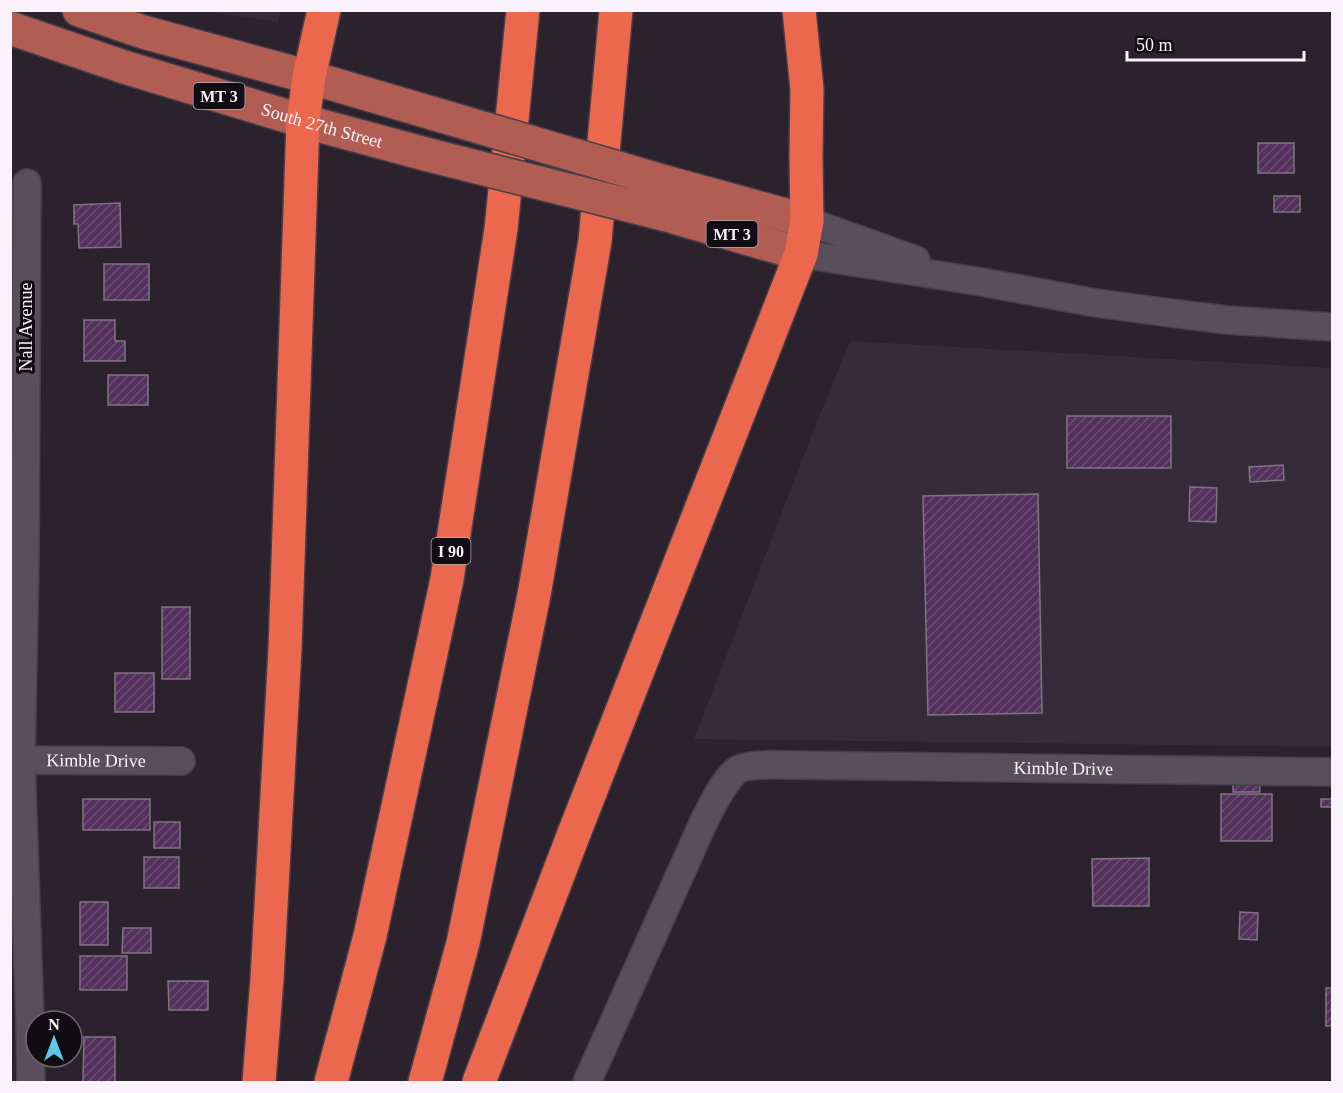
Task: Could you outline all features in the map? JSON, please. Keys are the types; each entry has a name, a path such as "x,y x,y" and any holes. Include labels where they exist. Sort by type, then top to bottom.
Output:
{"highway":[{"path":"259,1083 285,650 303,121 309,77 324,10"},
{"name":"I 90","path":"331,1083 370,936 447,579 501,229 523,10"},
{"path":"424,1083 463,944 534,595 595,241 616,10"},
{"path":"479,1083 573,836 801,254 807,221 807,89 799,10"}],"main road":[{"name":"MT 3","path":"79,10 143,32 435,114 666,198 801,254"},
{"name":"South 27th Street","path":"10,28 124,68 303,121 429,155 666,198"},
{"name":"MT 3","path":"666,198 807,221"}],"street":[{"name":"Nall Avenue","path":"16,179 18,369 16,760 20,1022 31,1083"},
{"path":"807,221 976,281"},
{"path":"801,254 976,281 1096,303 1238,321 1332,327"},
{"name":"Kimble Drive","path":"16,760 181,761"},
{"name":"Kimble Drive","path":"587,1083 700,830 720,791 737,770 756,765 792,765 1332,772"}],"shaded area":[{"path":"202,11 281,11 278,22"},
{"path":"850,341 1332,368 1332,747 694,739"}],"building":[{"path":"1258,143 1294,143 1294,173 1258,173"},
{"path":"1274,196 1300,196 1300,212 1274,212"},
{"path":"120,203 121,247 79,248 78,224 74,224 74,205"},
{"path":"104,264 149,264 149,300 104,300"},
{"path":"84,320 115,320 115,341 125,341 125,361 84,361"},
{"path":"108,375 148,375 148,405 108,405"},
{"path":"1067,416 1171,416 1171,468 1067,468"},
{"path":"1283,465 1284,480 1250,482 1249,467"},
{"path":"1190,487 1217,488 1216,522 1189,521"},
{"path":"1038,494 1042,713 928,715 923,496"},
{"path":"162,607 190,607 190,679 162,679"},
{"path":"115,673 154,673 154,712 115,712"},
{"path":"1233,778 1259,778 1260,792 1233,792"},
{"path":"1221,794 1272,794 1272,841 1221,841"},
{"path":"83,799 150,799 150,830 83,830"},
{"path":"1321,799 1332,799 1332,807 1321,807"},
{"path":"154,822 180,822 180,848 154,848"},
{"path":"144,857 179,857 179,888 144,888"},
{"path":"1149,858 1149,906 1093,906 1092,859"},
{"path":"80,902 108,902 108,945 80,945"},
{"path":"1240,912 1258,913 1257,940 1239,939"},
{"path":"123,928 151,928 151,953 122,953"},
{"path":"80,956 127,956 127,990 80,990"},
{"path":"168,981 208,981 208,1010 169,1010"},
{"path":"1326,988 1332,988 1332,1026 1326,1026"},
{"path":"84,1037 115,1037 115,1082 83,1082"}]}
